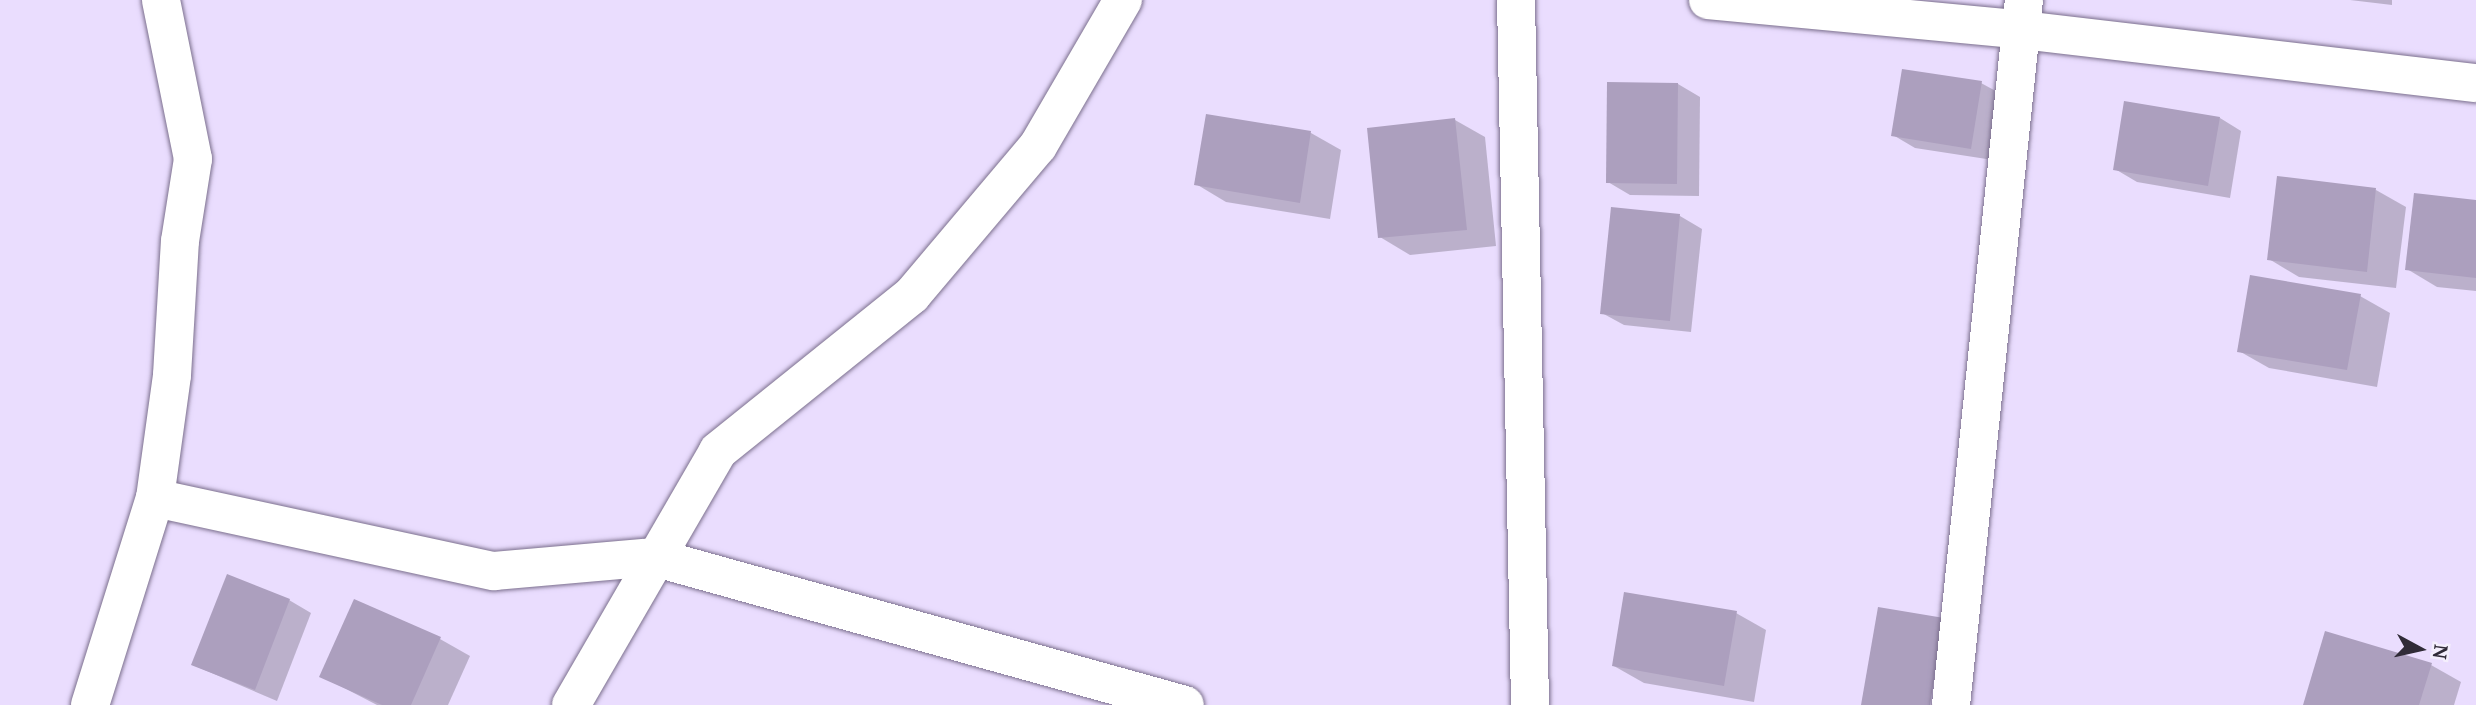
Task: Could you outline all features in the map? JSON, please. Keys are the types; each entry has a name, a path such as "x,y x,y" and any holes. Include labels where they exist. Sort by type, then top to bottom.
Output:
{"street":[{"path":"90,705 155,498 193,159 161,0"},
{"path":"571,705 653,557 718,451 921,284 1038,146 1124,0"},
{"path":"1516,0 1531,705"},
{"path":"1708,0 2023,15 2476,83"},
{"path":"1951,705 2023,15"},
{"path":"155,498 494,571 653,557 1185,705"}],"building":[{"path":"1902,69 1982,81 1971,149 1891,136"},
{"path":"1607,82 1678,83 1677,184 1606,183"},
{"path":"2124,101 2220,117 2208,186 2113,170"},
{"path":"1206,114 1311,131 1300,203 1194,185"},
{"path":"1455,118 1467,230 1378,238 1367,128"},
{"path":"2277,176 2376,188 2367,272 2267,260"},
{"path":"2414,193 2476,200 2476,278 2405,270"},
{"path":"1611,207 1680,214 1670,321 1600,314"},
{"path":"2250,275 2361,294 2347,370 2237,352"},
{"path":"227,574 290,599 255,690 191,665"},
{"path":"1624,592 1737,611 1724,686 1612,666"},
{"path":"354,599 441,637 411,705 382,705 319,677"},
{"path":"1878,607 1944,618 1930,705 1861,705"},
{"path":"2325,631 2432,663 2419,705 2303,705"}]}
